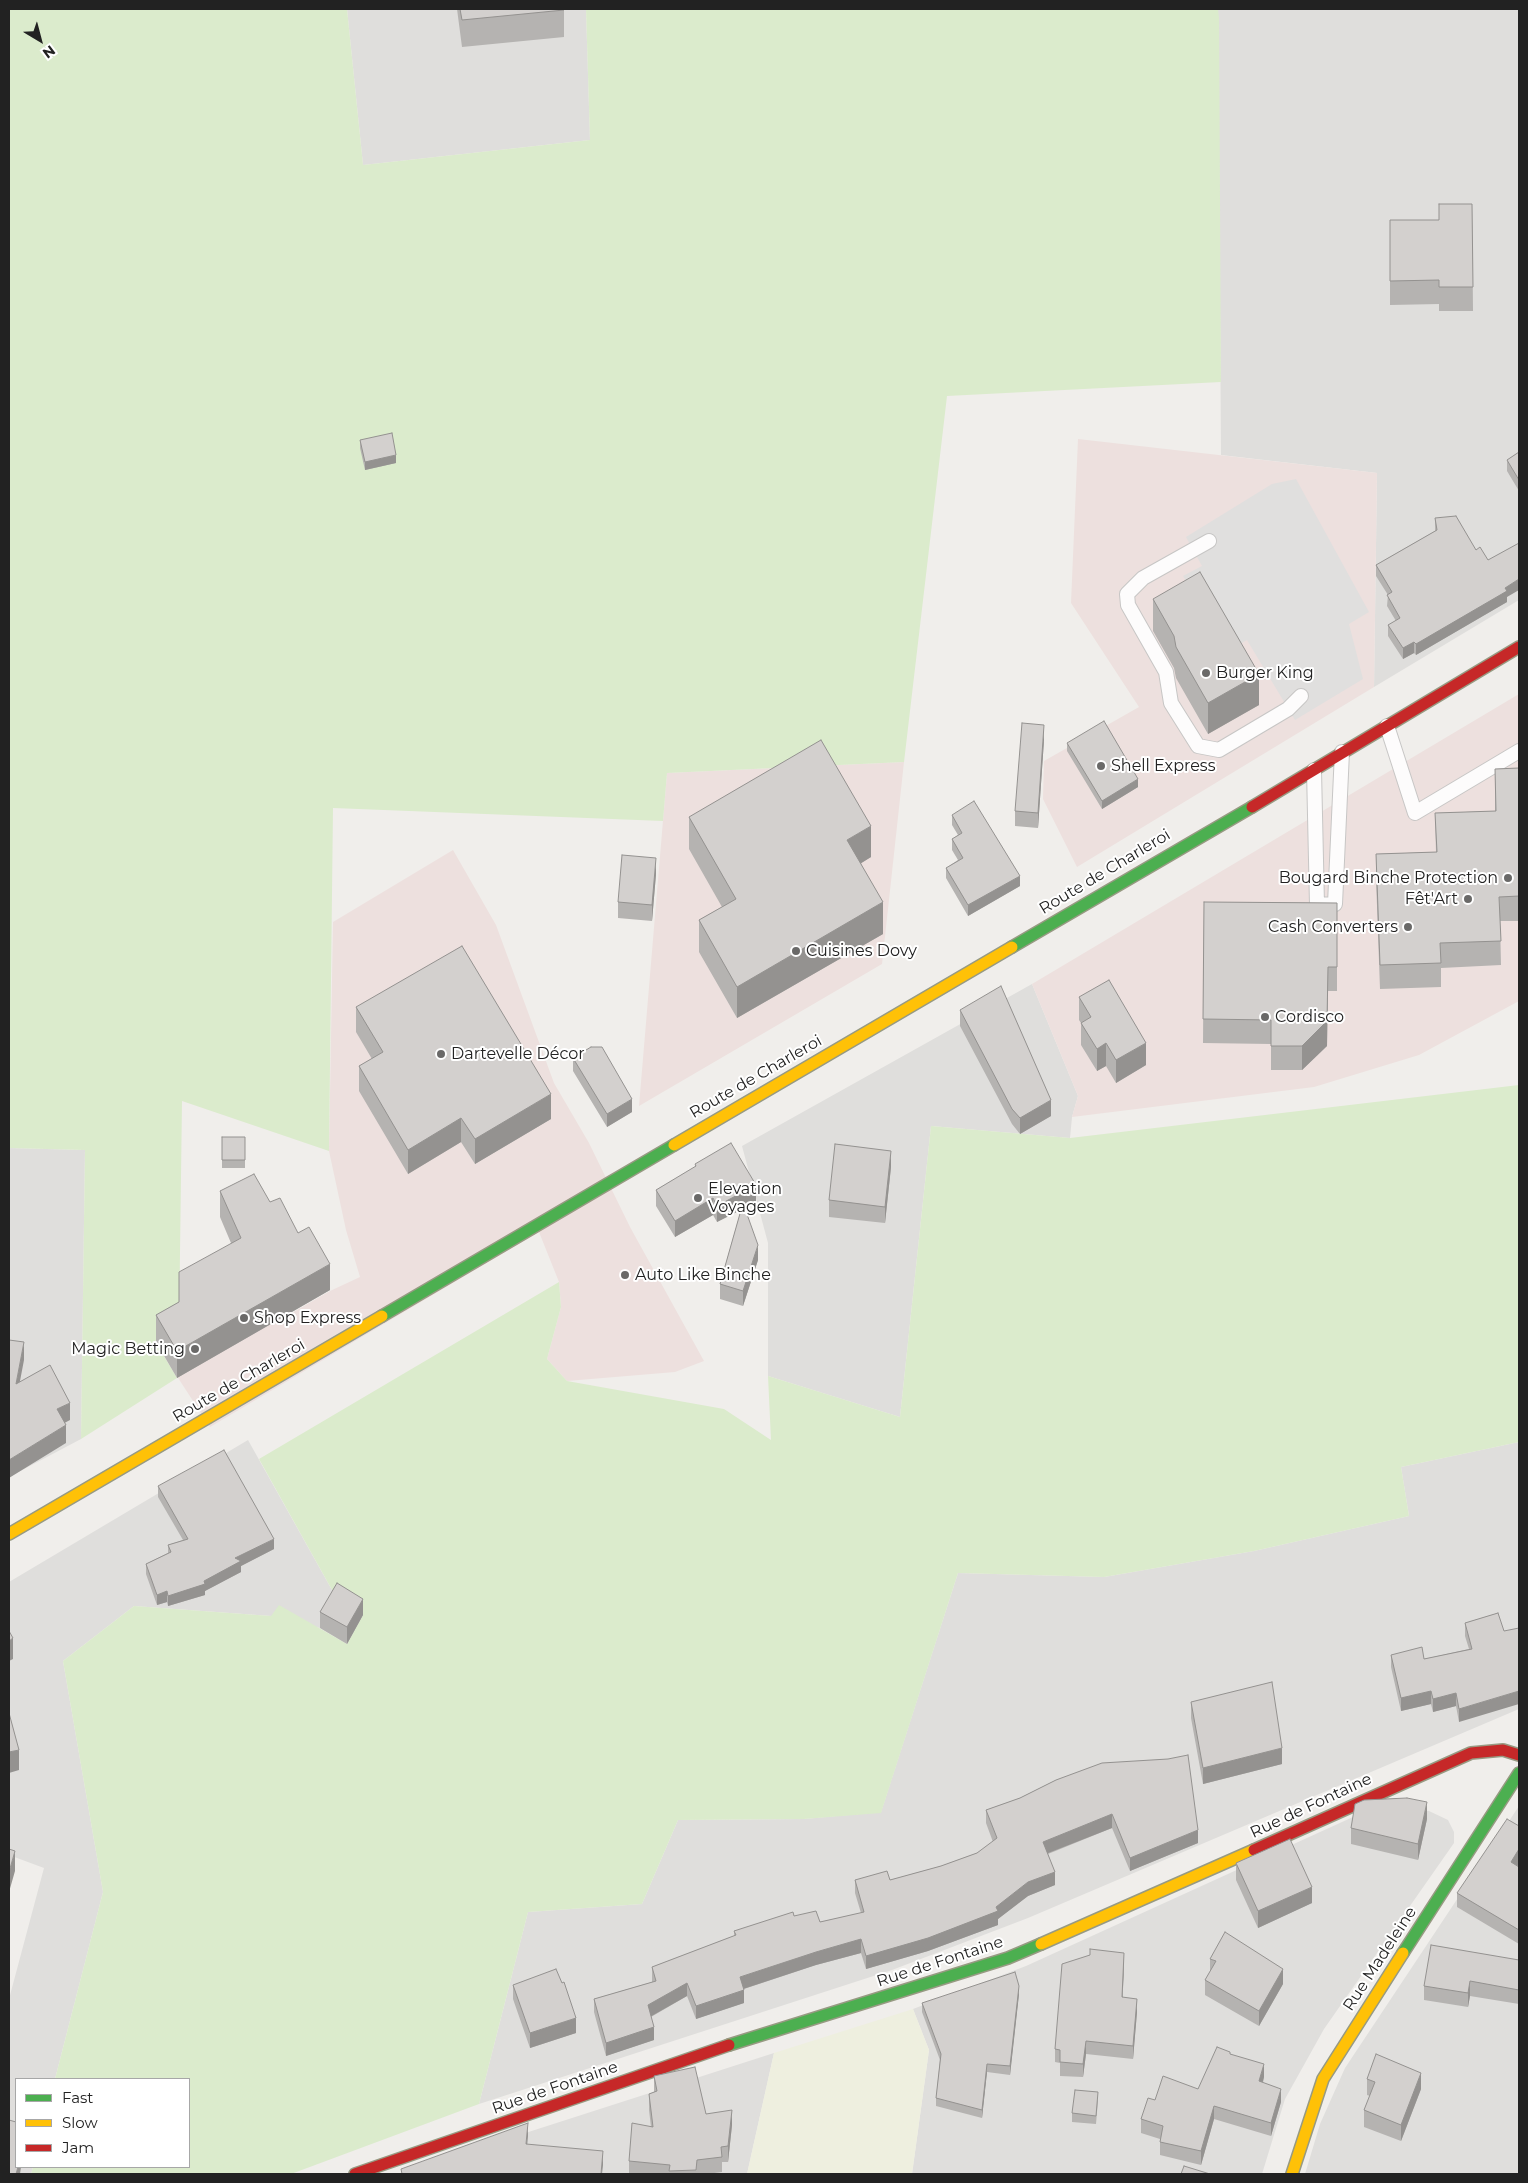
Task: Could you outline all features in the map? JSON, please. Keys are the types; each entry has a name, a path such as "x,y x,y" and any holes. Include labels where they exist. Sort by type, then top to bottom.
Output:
{"main road":[{"name":"Route de Charleroi","path":"9,1534 1314,770 1519,647"},
{"name":"Rue de Fontaine","path":"355,2174 770,2032 1008,1958 1101,1919 1400,1783 1471,1753 1503,1750 1519,1755"},
{"name":"Rue Madeleine","path":"1292,2174 1323,2079 1519,1773"}],"lane":[{"path":"1208,541 1143,578 1127,594 1128,605 1166,672 1171,703 1198,746 1219,750 1288,709 1301,696"},
{"path":"1387,726 1415,813 1519,751"},
{"path":"1314,770 1316,905 1335,904 1342,752"}],"shaded area":[{"path":"347,9 586,9 590,140 363,165"},
{"path":"1218,9 1519,9 1519,600 1374,687 1377,473 1221,455"},
{"path":"1078,439 1377,473 1374,687 1077,867 1043,799 1044,761 1139,707 1071,603"},
{"path":"1296,479 1369,612 1349,624 1363,679 1295,720 1247,640 1229,650 1183,576 1202,566 1186,537 1272,484"},
{"path":"1519,694 1519,1001 1419,1055 1314,1087 1072,1117 1078,1096 1032,984"},
{"path":"904,762 882,964 639,1106 667,773"},
{"path":"453,850 496,925 554,1083 589,1143 630,1227 704,1361 675,1372 567,1381 547,1359 561,1307 559,1282 539,1232 210,1427 154,1341 250,1288 271,1325 330,1291 360,1277 346,1230 329,1151 333,922"},
{"path":"1032,984 1078,1096 1072,1117 1070,1138 931,1126 900,1417 768,1376 768,1243 742,1146"},
{"path":"9,1148 85,1150 81,1439 9,1477"},
{"path":"248,1440 337,1599 363,1615 347,1644 320,1628 271,1616 134,1606 63,1661 103,1892 55,2078 15,2078 15,2168 33,2168 31,2174 9,2174 9,1999 44,1868 9,1855 9,1582"},
{"path":"1519,1442 1519,1709 1028,1918 892,1970 479,2104 528,1912 642,1904 678,1820 804,1819 881,1812 958,1573 1104,1577 1254,1551 1409,1516 1401,1467"},
{"path":"1519,1806 1519,2174 1305,2174 1320,2124 1345,2068"},
{"path":"1403,1809 1429,1811 1448,1820 1454,1832 1454,1843 1324,2029 1285,2099 1262,2174 912,2174 929,2050 913,2009 1026,1966 1353,1817"},
{"path":"774,2053 747,2174 408,2174 485,2146"}],"green space":[{"path":"9,9 347,9 363,165 590,140 586,9 1218,9 1219,18 1221,382 947,396 904,762 667,773 663,821 333,808 329,1151 182,1101 179,1329 155,1341 177,1378 81,1439 85,1150 9,1148"},
{"path":"1519,1085 1519,1442 1401,1467 1409,1516 1254,1551 1104,1577 958,1573 881,1813 804,1819 678,1820 642,1904 528,1912 479,2104 291,2174 31,2174 33,2168 190,2168 190,2078 55,2078 103,1892 63,1661 134,1606 271,1616 279,1605 347,1644 363,1615 337,1599 259,1459 559,1282 561,1307 547,1359 567,1381 724,1409 771,1440 768,1376 900,1417 931,1126 1070,1138"},
{"path":"913,2009 929,2050 912,2174 747,2174 774,2053"}],"building":[{"path":"460,9 564,9 564,10 462,20"},
{"path":"1439,204 1472,204 1473,287 1439,287 1439,280 1390,281 1390,220 1439,220"},
{"path":"392,433 396,455 365,462 360,440"},
{"path":"1519,452 1519,480 1507,460"},
{"path":"1456,516 1476,550 1480,547 1488,560 1519,543 1519,579 1505,588 1507,591 1416,644 1414,642 1403,648 1388,625 1400,618 1387,595 1392,592 1376,565 1437,530 1435,518"},
{"path":"1200,572 1259,674 1208,703 1176,647 1174,636 1153,599"},
{"name":"Shell Express","path":"1104,721 1138,779 1102,801 1067,743"},
{"path":"1022,723 1044,725 1038,813 1015,811"},
{"path":"821,740 871,826 847,840 883,902 737,987 699,920 736,899 689,817"},
{"path":"1519,768 1519,896 1499,897 1501,941 1440,943 1441,963 1380,965 1376,854 1437,852 1435,813 1496,811 1495,769"},
{"path":"974,801 1020,876 968,905 946,868 963,858 952,839 962,833 952,815"},
{"path":"622,855 656,858 652,905 618,902"},
{"name":"Cordisco","path":"1204,902 1337,903 1337,967 1328,967 1327,1021 1302,1046 1271,1046 1271,1020 1203,1019"},
{"name":"Dartevelle Décor","path":"462,946 551,1094 475,1139 461,1118 408,1150 359,1066 383,1052 356,1007"},
{"path":"1109,980 1146,1043 1116,1060 1106,1043 1097,1049 1081,1023 1091,1017 1079,997"},
{"path":"1001,986 1051,1100 1020,1118 1012,1109 960,1010"},
{"path":"591,1047 602,1047 632,1099 607,1114 573,1058"},
{"path":"222,1137 245,1137 245,1160 222,1160"},
{"path":"731,1143 756,1185 717,1206 713,1198 675,1221 656,1190"},
{"path":"835,1144 891,1151 885,1207 829,1200"},
{"path":"254,1174 270,1202 280,1198 298,1233 309,1227 330,1264 177,1351 156,1315 179,1302 179,1272 241,1238 220,1191"},
{"path":"743,1203 758,1245 743,1291 720,1284"},
{"path":"9,1340 24,1342 16,1384 50,1365 70,1403 57,1409 66,1425 9,1460"},
{"path":"224,1450 274,1539 235,1558 241,1561 204,1581 205,1584 168,1596 167,1591 157,1595 146,1564 171,1552 168,1545 188,1539 158,1486"},
{"path":"337,1583 363,1599 347,1627 320,1612"},
{"path":"1498,1613 1504,1631 1519,1628 1519,1691 1459,1709 1456,1693 1433,1699 1431,1691 1401,1698 1391,1655 1422,1647 1424,1659 1472,1649 1465,1623"},
{"path":"9,1631 13,1638 9,1641"},
{"path":"1272,1682 1282,1748 1203,1768 1191,1702"},
{"path":"9,1713 19,1750 9,1752"},
{"path":"1188,1755 1198,1830 1130,1858 1112,1814 1043,1842 1055,1872 1028,1882 996,1907 998,1911 928,1938 866,1956 861,1939 816,1952 740,1977 744,1990 696,2006 687,1983 648,2005 654,2027 606,2043 594,1999 656,1981 652,1967 736,1935 734,1931 793,1912 794,1916 816,1911 820,1922 864,1912 855,1880 887,1871 890,1880 941,1866 977,1853 997,1838 986,1810 1020,1798 1056,1780 1102,1763 1168,1759"},
{"path":"1407,1798 1427,1802 1418,1844 1351,1828 1355,1804 1364,1800"},
{"path":"1507,1819 1519,1826 1519,1849 1511,1862 1519,1867 1519,1930 1457,1893"},
{"path":"1290,1839 1312,1887 1258,1911 1236,1863"},
{"path":"9,1849 15,1851 9,1872"},
{"path":"1225,1932 1283,1969 1259,2011 1205,1980 1216,1961 1210,1959"},
{"path":"1431,1945 1519,1960 1519,1990 1470,1981 1468,1993 1424,1986"},
{"path":"1090,1949 1124,1953 1122,1997 1137,1999 1133,2046 1086,2041 1083,2064 1060,2062 1060,2050 1055,2049 1062,1964 1090,1955"},
{"path":"556,1969 562,1983 564,1982 576,2018 530,2033 513,1985"},
{"path":"1015,1972 1019,1986 1010,2066 987,2064 982,2110 936,2098 941,2054 922,2003"},
{"path":"1217,2047 1230,2052 1230,2054 1264,2064 1259,2081 1281,2089 1271,2123 1214,2106 1201,2151 1160,2142 1163,2126 1141,2119 1148,2098 1155,2100 1163,2076 1198,2089"},
{"path":"1376,2054 1421,2073 1401,2125 1364,2110 1375,2082 1367,2079"},
{"path":"695,2067 706,2114 732,2110 728,2146 721,2147 722,2157 697,2160 696,2170 669,2171 670,2165 629,2161 632,2123 653,2127 649,2094 657,2091 654,2076"},
{"path":"1075,2090 1098,2092 1096,2116 1072,2113"},
{"path":"9,2120 15,2122 15,2168 18,2168 16,2174 9,2174"},
{"path":"528,2123 526,2144 603,2151 601,2174 402,2174 401,2169"},
{"path":"1184,2166 1210,2174 1181,2174"}],"traffic: fast":[{"path":"1012,947 1252,807"},
{"path":"382,1316 674,1145"},
{"path":"1403,1953 1519,1773"},
{"path":"729,2045 1008,1958 1041,1944"}],"traffic: slow":[{"path":"674,1145 1012,947"},
{"path":"9,1534 382,1316"},
{"path":"1041,1944 1254,1850"},
{"path":"1292,2174 1323,2079 1403,1953"}],"traffic: jam":[{"path":"1252,807 1519,647"},
{"path":"1254,1850 1471,1753 1503,1750 1519,1755"},
{"path":"355,2174 729,2045"}],"place":[{"name":"Burger King","path":"1206,673"},
{"name":"Shell Express","path":"1101,766"},
{"name":"Bougard Binche Protection","path":"1508,878"},
{"name":"Fêt'Art","path":"1468,899"},
{"name":"Cash Converters","path":"1408,927"},
{"name":"Cuisines Dovy","path":"796,951"},
{"name":"Cordisco","path":"1265,1017"},
{"name":"Dartevelle Décor","path":"441,1054"},
{"name":"Elevation Voyages","path":"698,1198"},
{"name":"Auto Like Binche","path":"625,1275"},
{"name":"Shop Express","path":"244,1318"},
{"name":"Magic Betting","path":"195,1349"}]}
